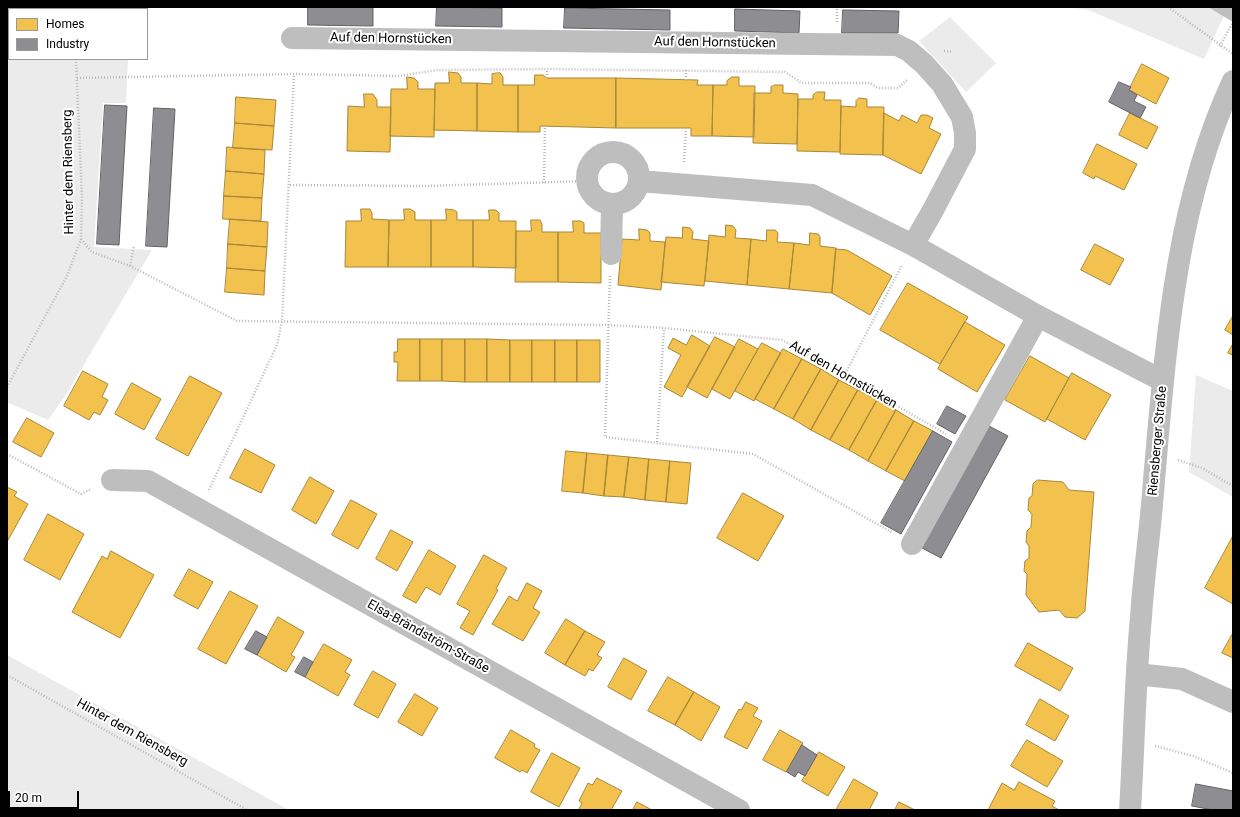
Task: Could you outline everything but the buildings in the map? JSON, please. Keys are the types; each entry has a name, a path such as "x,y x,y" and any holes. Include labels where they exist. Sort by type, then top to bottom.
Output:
{"street":[{"name":"Auf den Hornstücken","path":"292,38 897,46 909,51 924,64 942,84 962,117 965,133 965,149 932,212 912,245"},
{"name":"Riensberger Straße","path":"1130,810 1137,674 1163,381 1177,268 1191,200 1222,105 1233,81"},
{"path":"614,151 626,155 636,164 639,172 639,181 637,188 627,200 612,204 603,202 596,197 590,190 587,181 591,164 604,153 614,151"},
{"path":"639,181 812,195 912,245 1038,316 1163,381"},
{"path":"611,254 612,204"},
{"path":"912,544 965,445 1038,316"},
{"name":"Elsa-Brändström-Straße","path":"112,480 148,481 739,810"},
{"path":"1137,674 1182,679 1233,702"}],"path":[{"path":"1168,7 1233,54"},
{"path":"1220,46 1233,22"},
{"name":"Hinter dem Riensberg","path":"7,386 67,276 80,239 82,198 76,60"},
{"path":"547,69 547,78"},
{"path":"77,78 294,74 400,76 437,70 686,70 786,72 802,83 870,83 878,88 898,88"},
{"path":"686,70 686,80"},
{"path":"199,510 277,345 282,321 290,185 294,74"},
{"path":"544,183 545,126"},
{"path":"686,128 686,136"},
{"path":"290,185 425,186 587,181"},
{"name":"Auf den Hornstücken","path":"80,239 92,252 130,266 237,321 607,325 664,328 782,340 965,445"},
{"path":"844,376 912,245"},
{"path":"130,266 134,246"},
{"path":"611,254 607,325 605,437 754,454 912,544"},
{"path":"657,442 664,328"},
{"path":"1157,452 1202,468 1233,486"},
{"path":"7,454 81,494 112,480"},
{"name":"Hinter dem Riensberg","path":"7,675 247,810"},
{"path":"1133,740 1193,756 1233,773"}],"shaded area":[{"path":"7,7 131,7 8,8 8,60 128,60 126,103 103,103 94,247 152,250 67,393 48,420 9,403 7,407"},
{"path":"1069,7 1228,7 1204,59 1088,10"},
{"path":"1208,7 1233,7 1233,22"},
{"path":"950,17 996,63 966,92 919,41"},
{"path":"1196,375 1233,391 1233,497 1189,472"},
{"path":"7,655 289,810 7,810"}]}
